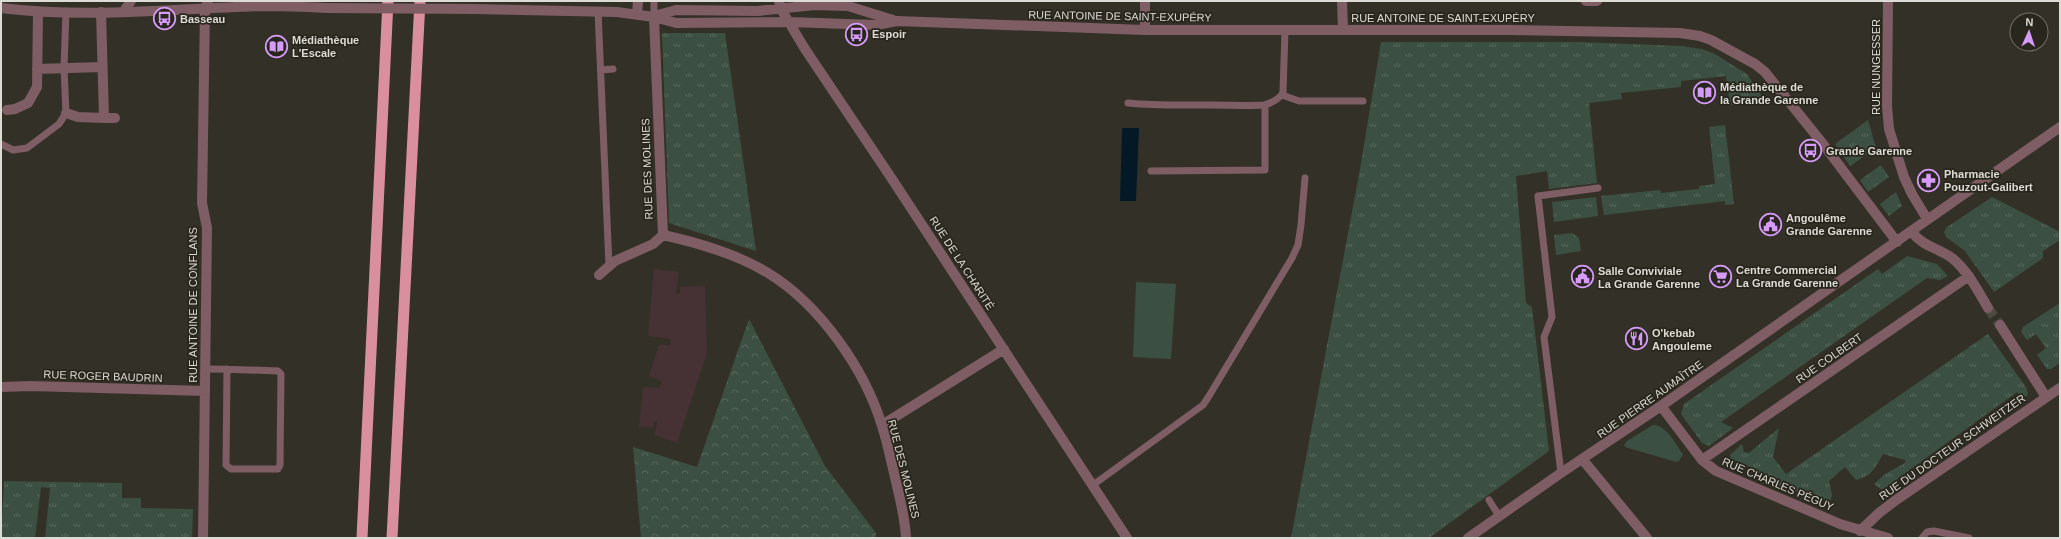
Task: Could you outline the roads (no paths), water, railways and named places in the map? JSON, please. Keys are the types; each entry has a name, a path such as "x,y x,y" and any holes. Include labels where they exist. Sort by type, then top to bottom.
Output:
{"highway":[{"path":"362,538 388,1"},
{"path":"392,538 420,1"}],"street":[{"path":"124,11 131,1"},
{"path":"637,14 638,1"},
{"path":"1145,1 1145,30"},
{"path":"1342,1 1343,30"},
{"path":"1586,1 1597,1"},
{"name":"RUE NUNGESSER","path":"1889,2 1887,106 1889,129 1904,177 1927,219"},
{"name":"RUE ANTOINE DE SAINT-EXUPÉRY","path":"1,8 38,12 101,12 206,5 598,11 637,14 676,23 789,22 876,25 897,21 1145,30 1510,30 1668,33 1700,36 1711,40 1755,64 1765,72 1823,144 1897,242"},
{"name":"RUE ANTOINE DE CONFLANS","path":"203,538 207,228 202,203 206,5"},
{"name":"RUE ANTOINE DE SAINT-EXUPÉRY","path":"654,17 676,10 758,11 780,5 815,5 848,6 897,21"},
{"name":"RUE DE LA CHARITÉ","path":"780,5 789,22 1127,538"},
{"path":"7,110 15,109 28,103 37,87 38,12"},
{"path":"101,12 101,66 104,118"},
{"name":"RUE DES MOLINES","path":"654,17 663,235 728,253 767,272 811,308 842,345 860,374 882,425 905,517 906,538"},
{"path":"37,69 101,66"},
{"path":"66,113 78,117 115,118"},
{"name":"RUE PIERRE AUMAÎTRE","path":"1468,538 1912,232 1927,219 2058,131"},
{"path":"1912,232 1924,244 1952,258 1969,276 1988,308"},
{"path":"599,275 608,266 627,254 653,244 663,235"},
{"name":"RUE COLBERT","path":"1702,460 1969,276"},
{"path":"2000,325 2046,396"},
{"path":"882,425 1004,349"},
{"name":"RUE ROGER BAUDRIN","path":"1,387 31,386 205,391"},
{"name":"RUE DU DOCTEUR SCHWEITZER","path":"1860,531 1884,508 2046,396 2060,388"},
{"name":"RUE CHARLES PÉGUY","path":"1661,406 1702,460 1716,472 1734,481 1860,531 1888,538"},
{"path":"1583,460 1647,538"}],"lane":[{"path":"654,1 654,17"},
{"path":"1,144 13,150 27,148 59,124 66,113 64,68 66,11"},
{"path":"598,11 608,266"},
{"path":"1282,96 1285,30"},
{"path":"601,70 614,69"},
{"path":"1128,103 1150,105 1265,105 1282,96 1299,101 1363,101"},
{"path":"1151,171 1265,170 1265,105"},
{"path":"1093,486 1202,405 1210,396 1292,258 1298,245 1305,178"},
{"path":"1561,473 1544,337 1552,317 1538,196 1598,188"},
{"path":"205,369 227,369 278,371 281,374 280,465 278,469 231,469 226,465 227,369"},
{"path":"1489,500 1499,516"},
{"path":"1922,538 1927,532 1934,531 1969,538"}],"water":[{"path":"1122,128 1139,128 1136,201 1120,201"}],"tunnel":[{"path":"1988,308 2000,325"}],"place":[{"name":"Basseau","path":"165,19"},
{"name":"Espoir","path":"856,34"},
{"name":"Médiathèque L'Escale","path":"276,46"},
{"name":"Médiathèque de la Grande Garenne","path":"1704,93"},
{"name":"Grande Garenne","path":"1810,151"},
{"name":"Pharmacie Pouzout-Galibert","path":"1929,180"},
{"name":"Angoulême Grande Garenne","path":"1771,224"},
{"name":"Centre Commercial La Grande Garenne","path":"1721,276"},
{"name":"Salle Conviviale La Grande Garenne","path":"1583,277"},
{"name":"O'kebab Angouleme","path":"1636,339"}]}
